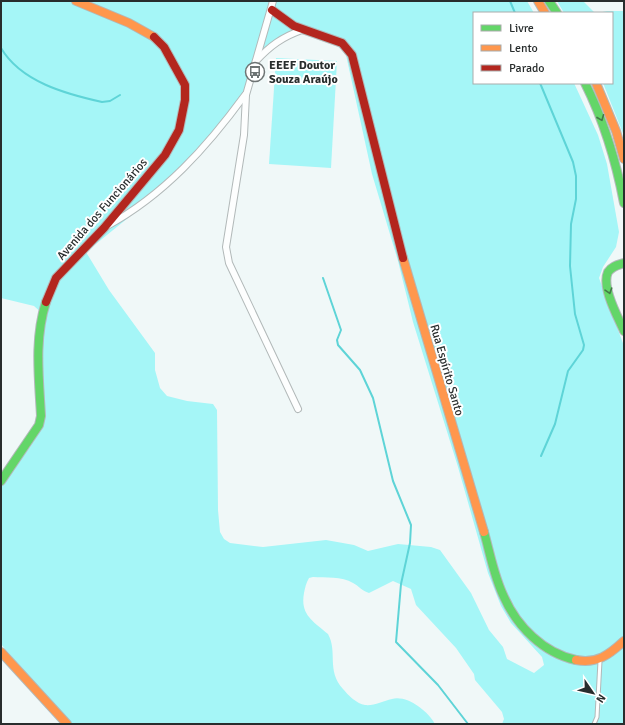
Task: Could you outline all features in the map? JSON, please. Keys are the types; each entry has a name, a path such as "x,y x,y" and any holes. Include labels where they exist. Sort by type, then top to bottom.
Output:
{"main road":[{"name":"Avenida dos Funcionários","path":"1,481 40,425 39,348 42,313 44,304 56,278 104,228 168,151 180,126 185,100 185,85 177,67 156,39 129,23 76,1"},
{"path":"538,1 544,12"},
{"path":"549,1 555,12"},
{"name":"Rua Espírito Santo","path":"272,5 288,23 302,30 339,41 347,47 352,55 409,282 503,596 519,623 540,643 568,659 577,662 587,662 600,659 624,641"},
{"path":"585,84 608,135 620,179 624,203"},
{"path":"596,84 616,131 624,159"},
{"path":"624,263 616,265 611,269 606,279 609,293 624,331"},
{"path":"1,652 67,724"}],"street":[{"name":"Rua Espírito Santo","path":"272,5 246,95 243,145 227,237 227,254 298,409"},
{"name":"Rua Espírito Santo","path":"255,62 274,43 285,36 302,30"},
{"path":"104,228 133,211 182,171 200,152 246,95"}],"lane":[{"path":"594,724 596,717 600,659"}],"shaded area":[{"path":"1,1 527,1 533,12 473,12 473,84 574,84 598,135 607,164 619,232 616,247 603,267 599,278 624,346 624,724 502,724 504,719 502,712 475,680 474,674 456,648 416,605 411,589 393,581 369,593 344,579 313,577 309,578 306,586 303,601 304,607 309,617 328,634 331,641 333,668 338,682 343,689 356,701 365,705 372,705 398,698 404,699 422,709 435,724 70,724 1,644 1,484 30,447 39,431 45,412 41,351 43,314 34,306 1,298","holes":["301,34 314,35 337,45 346,55 372,174 398,261 413,322 458,467 488,573 501,606 511,623 542,657 544,665 534,673 507,659 503,647 489,630 471,593 440,550 431,547 398,544 368,551 354,545 326,540 263,547 230,543 224,539 220,532 218,510 217,410 213,404 187,401 167,396 160,388 155,370 155,353 109,290 86,252 139,209 223,127 252,80 257,65 270,49 291,37"]},
{"path":"557,1 583,1 594,12 563,12"},
{"path":"624,11 624,136 603,84 613,84 613,12 602,12"},
{"path":"276,58 337,61 331,168 269,164"}],"waterway":[{"path":"510,1 515,12"},
{"path":"1,48 20,70 46,85 74,95 102,102 110,101 120,95"},
{"path":"540,84 573,162 576,176 576,199 571,224 570,266 575,314 584,345 583,350 568,371 555,424 541,456"},
{"path":"323,278 341,330 337,340 338,345 360,370 373,398 393,481 411,525 410,543 401,584 396,642 438,685 468,724"}],"traffic: fast":[{"path":"549,1 556,12"},
{"path":"586,84 609,142 624,203"},
{"path":"624,263 611,268 606,278 608,294 624,331"},
{"path":"1,481 39,425 41,416 38,359 40,330 46,302"},
{"path":"484,532 492,565 504,597 516,618 532,637 542,645 576,660"}],"traffic: slow":[{"path":"76,1 129,23 154,37"},
{"path":"538,1 544,12"},
{"path":"596,84 616,131 624,159"},
{"path":"403,258 484,532"},
{"path":"576,660 590,661 602,657 624,641"},
{"path":"1,652 67,724"}],"traffic: jam":[{"path":"272,10 294,26 342,43 352,55 403,258"},
{"path":"46,302 56,278 104,228 165,155 179,130 185,100 185,85 164,47 154,37"}],"place":[{"name":"EEEF Doutor Souza Araújo","path":"255,72"}]}
